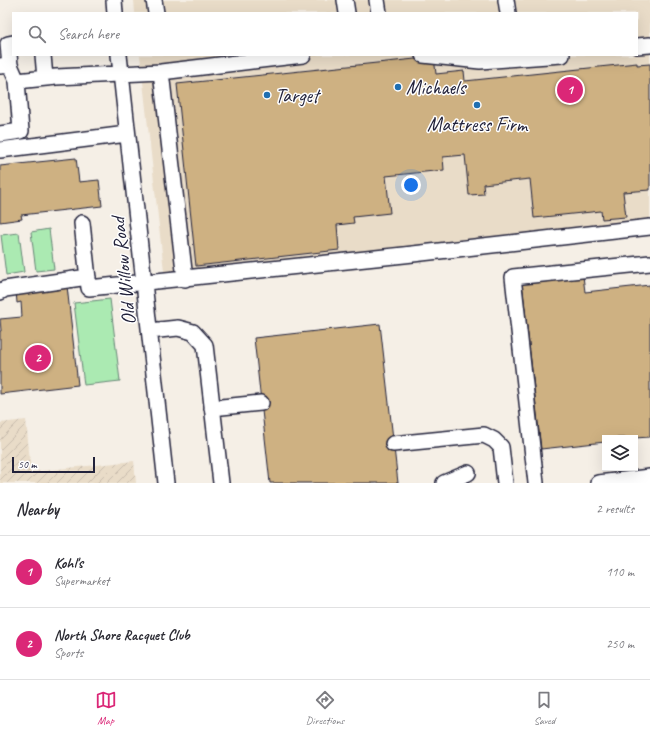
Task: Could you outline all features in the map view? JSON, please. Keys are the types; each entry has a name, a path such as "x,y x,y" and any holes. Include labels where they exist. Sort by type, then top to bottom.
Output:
{"street":[{"path":"154,0 156,12"},
{"path":"345,0 346,12"},
{"path":"377,0 379,12"},
{"path":"506,0 508,12"},
{"path":"0,134 21,131 16,81 5,65 8,44 12,43"},
{"path":"638,46 650,45"},
{"path":"43,56 45,78"},
{"name":"Old Willow Road","path":"119,56 166,483"},
{"path":"16,81 120,73 161,72 193,61 286,56"},
{"path":"432,56 480,61 538,56"},
{"path":"161,72 185,279"},
{"path":"0,150 127,134"},
{"path":"82,223 89,288 185,279 650,228"},
{"path":"536,483 513,277 650,263"},
{"path":"0,292 5,289 88,277"},
{"path":"150,331 178,328 186,330 193,332 205,345 221,483"},
{"path":"212,408 261,403"},
{"path":"393,444 484,435 494,440 501,447 505,483"},
{"path":"444,483 468,473"},
{"path":"607,482 650,477"}],"shaded area":[{"path":"134,0 650,0 650,232 165,280 140,56 638,56 638,12 135,12"},
{"path":"26,420 31,472 134,461 136,483 0,483 0,423"}],"green space":[{"path":"49,229 54,269 36,271 31,232"},
{"path":"19,233 24,272 6,275 1,235"},
{"path":"110,299 120,381 84,385 74,303"}],"building":[{"path":"434,57 436,74 464,71 465,81 637,63 637,65 650,64 650,190 623,192 626,217 602,219 601,211 534,218 530,179 483,184 484,194 469,195 465,155 443,157 444,170 386,176 390,213 353,217 354,223 337,225 339,250 196,266 177,84"},
{"path":"76,158 79,182 99,180 102,206 21,215 22,219 0,222 0,166"},
{"path":"583,276 585,292 650,285 650,437 638,438 638,435 602,435 602,442 541,449 522,283"},
{"path":"67,286 78,385 0,394 0,319 22,317 21,302 17,303 16,291"},
{"path":"380,324 398,483 270,483 254,338"}],"place":[{"name":"Michaels","path":"398,87"},
{"name":"Kohl's","path":"570,90"},
{"name":"Target","path":"267,95"},
{"name":"Mattress Firm","path":"477,105"},
{"name":"North Shore Racquet Club","path":"38,358"}]}
